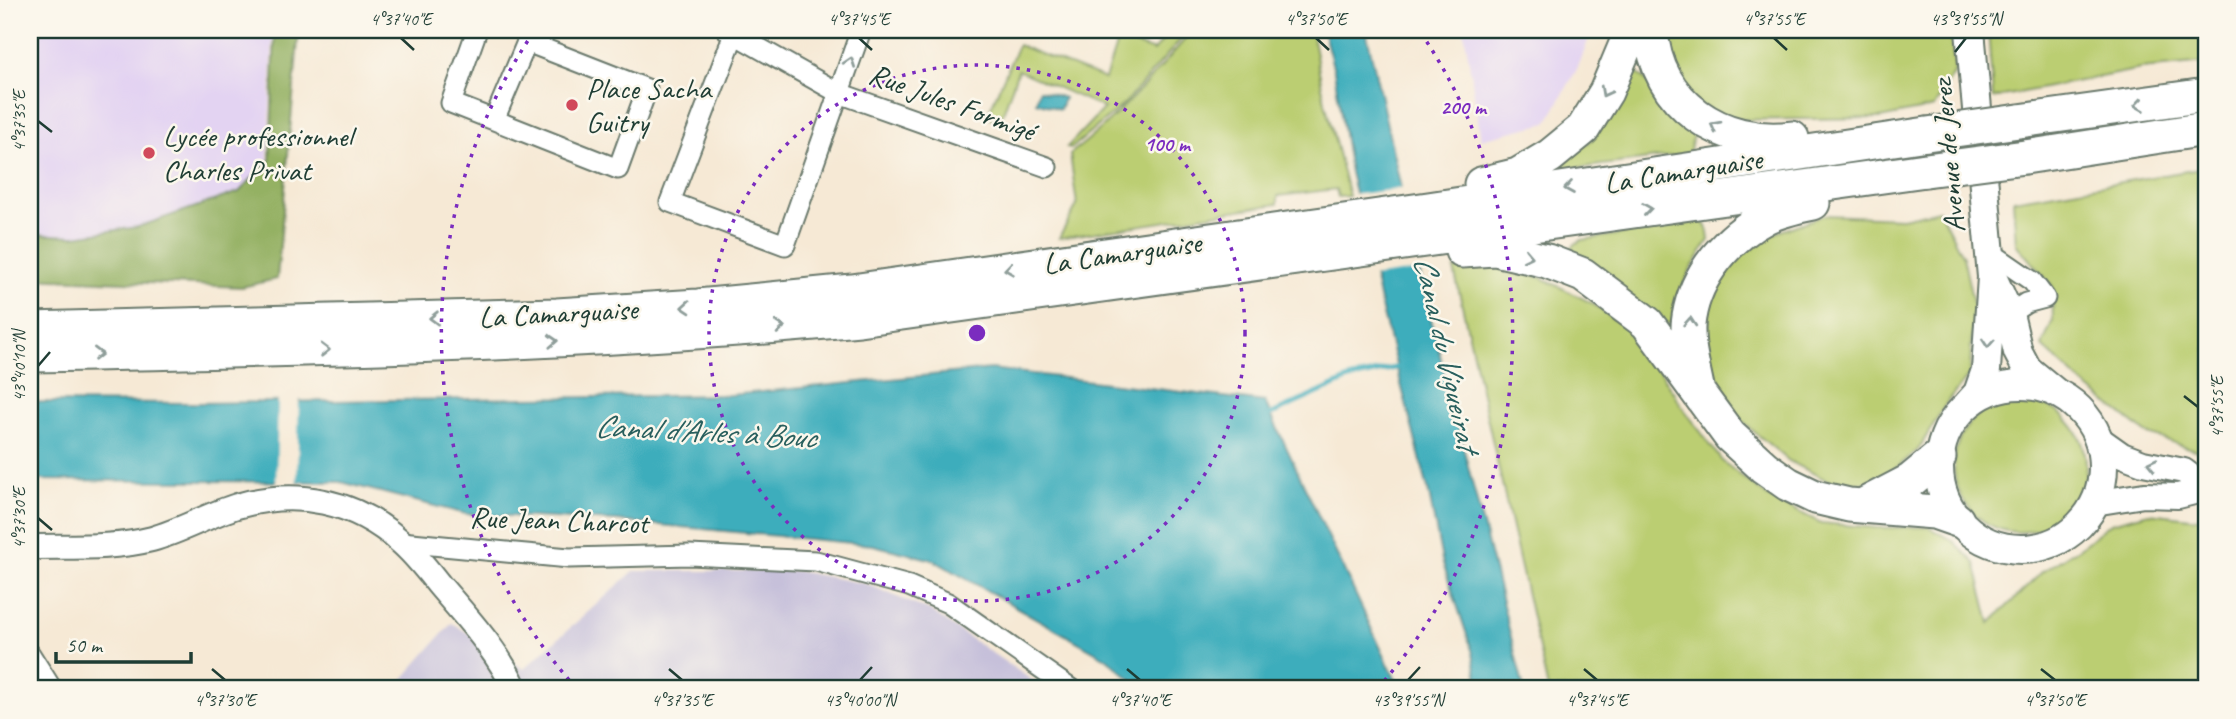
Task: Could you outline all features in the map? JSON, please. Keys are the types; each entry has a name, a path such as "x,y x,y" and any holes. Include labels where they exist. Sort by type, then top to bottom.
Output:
{"highway":[{"path":"1347,236 1431,224 1550,156 1583,129 1606,92 1635,33 1653,50 1659,68 1672,89 1702,119 1720,131 1748,138 1778,140 1878,129 1927,134"},
{"name":"La Camarguaise","path":"1431,224 1927,134 2206,95"},
{"name":"La Camarguaise","path":"30,355 377,349 754,329 859,319 1171,261 1431,224 1926,170 2206,129"},
{"path":"1698,390 1691,357 1688,318 1709,265 1734,238 1767,216 1856,194 1926,170"},
{"path":"1431,224 1495,249 1547,261 1583,275 1647,323 1730,436 1772,473 1815,497 1849,505 1934,512 1957,520"},
{"name":"La Camarguaise","path":"30,329 556,315 698,306 1171,261"},
{"path":"30,318 235,324"},
{"path":"1864,505 1910,481 1939,457"}],"main road":[{"name":"Avenue de Jerez","path":"1968,404 1978,393 1986,370 1991,264 1970,30"},
{"name":"Avenue de Jerez","path":"1991,264 2009,314 2015,342 2027,369 2057,394"},
{"path":"2011,386 2035,386 2057,394 2074,405 2088,420 2098,438 2102,459 2101,482 2094,503 2079,525 2056,541 2030,548 2003,547 1978,537 1957,520 1946,501 1939,479 1939,457 1949,428 1968,404 1989,391 2011,386"}],"street":[{"path":"477,30 451,103 494,120 618,169 647,89 527,42 494,120"},
{"path":"730,32 670,202 785,245 861,30"},
{"name":"Rue Jules Formigé","path":"730,32 839,93 1047,167"},
{"path":"1991,264 2032,281 2045,298 2026,303 2009,314"},
{"path":"2098,438 2122,454 2143,463 2183,471 2206,488"},
{"path":"2094,503 2144,495 2178,496 2206,488"},
{"path":"30,547 122,544 153,538 236,507 272,498 336,503 369,519 401,542 474,628 507,671 515,689"},
{"name":"Rue Jean Charcot","path":"401,542 569,558 690,555 816,561 909,586 948,603 1071,689"},
{"path":"30,654 52,689"}],"shaded area":[{"name":"Lycée professionnel Charles Privat","path":"30,30 273,30 263,279 30,277"},
{"path":"1464,30 1592,30 1578,67 1547,123 1481,139"},
{"path":"634,571 797,571 867,584 930,611 1045,689 394,689 452,623 524,669"}],"green space":[{"path":"275,30 299,30 277,279 242,287 30,278 30,234 74,236 138,227 239,192 270,160"},
{"path":"1171,30 1189,30 1125,103 1072,148 1067,147 1104,108 1018,70 1000,122 987,116 1018,45 1105,79 1118,39 1154,51"},
{"path":"1193,30 1311,30 1325,102 1349,196 1338,197 1336,189 1278,196 1278,204 1059,238 1077,205 1070,154 1120,111"},
{"path":"1664,30 1950,30 1955,72 1934,107 1880,118 1729,120 1697,104 1671,69"},
{"path":"1988,30 2206,30 2206,63 2141,69 1993,98"},
{"path":"1633,71 1644,78 1667,108 1693,135 1689,154 1553,171 1589,142 1624,100"},
{"path":"2206,168 2206,454 2146,433 2083,384 2042,346 2053,320 2052,286 2016,244 2013,200"},
{"path":"1939,210 1963,257 1973,303 1970,374 1947,402 1918,450 1884,478 1840,487 1789,461 1739,419 1708,358 1709,303 1732,260 1759,239 1824,215 1902,218"},
{"path":"1702,221 1707,226 1709,240 1690,271 1676,302 1671,324 1663,323 1569,253 1575,244 1582,240"},
{"path":"1494,264 1542,278 1592,303 1640,339 1681,405 1722,461 1768,497 1821,523 1877,528 1929,527 1952,540 1975,563 1990,623 2042,572 2081,547 2111,523 2149,513 2206,520 2206,689 1548,689 1454,269"},
{"path":"2020,400 2045,405 2067,419 2081,441 2086,466 2081,491 2067,513 2045,527 2020,532 1995,527 1973,513 1959,491 1954,466 1959,441 1973,419 1995,405"}],"water":[{"path":"1323,30 1366,30 1421,279 1524,689 1480,689 1473,653 1442,560 1428,489 1383,314 1350,172 1334,70"},
{"path":"1039,90 1064,98 1060,109 1036,102"},
{"name":"Canal d'Arles à Bouc","path":"991,369 1265,402 1400,689 1143,689 1106,658 933,560 873,545 617,521 466,514 341,482 30,480 30,402 197,403 730,395"}],"pier":[{"path":"1404,188 1422,270 1371,277 1352,195"},
{"path":"278,398 299,398 297,486 276,486"}],"waterway":[{"path":"1265,417 1349,379 1403,366"}],"place":[{"name":"Place Sacha Guitry","path":"572,105"},
{"name":"Lycée professionnel Charles Privat","path":"149,153"}],"water label":[{"name":"Canal du Vigueirat","path":"1447,353"}]}
